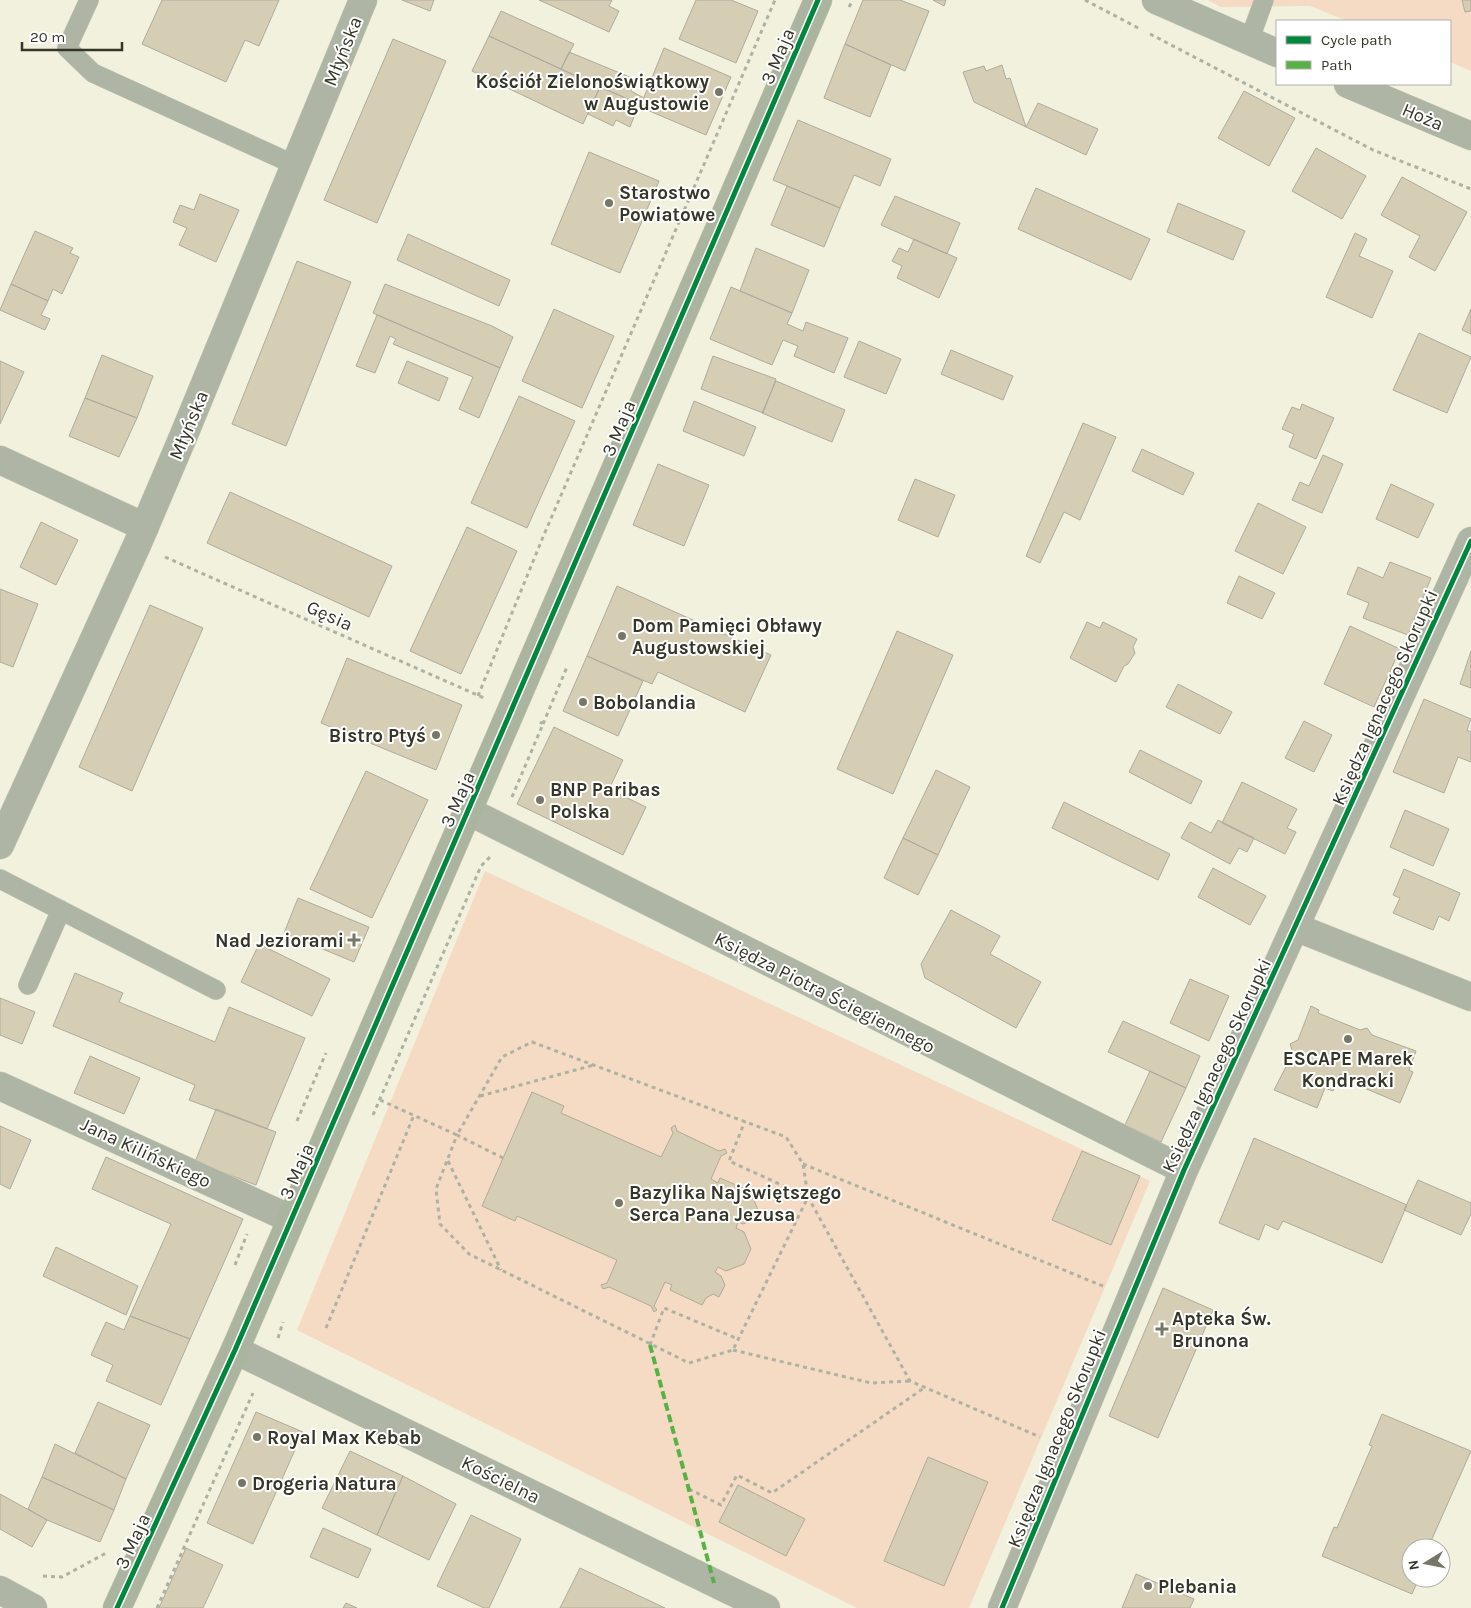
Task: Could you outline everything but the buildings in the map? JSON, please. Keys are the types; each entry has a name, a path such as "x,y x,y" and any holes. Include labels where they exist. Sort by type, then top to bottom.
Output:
{"street":[{"name":"Młyńska","path":"0,845 141,536 363,0"},
{"name":"3 Maja","path":"117,1608 235,1350 513,711 818,0"},
{"path":"1156,0 1276,53"},
{"name":"Hoża","path":"1350,85 1471,136"},
{"path":"0,460 141,536"},
{"name":"Księdza Ignacego Skorupki","path":"1002,1608 1184,1170 1471,541"},
{"name":"Księdza Piotra Ściegiennego","path":"468,811 1184,1170"},
{"path":"1296,927 1471,996"},
{"name":"Jana Kilińskiego","path":"0,1086 291,1219"},
{"name":"Kościelna","path":"235,1350 766,1608"},
{"path":"0,1590 33,1608"}],"lane":[{"path":"89,0 67,48 93,73 295,165"},
{"path":"1249,41 1264,0"},
{"path":"0,879 216,990"},
{"path":"28,985 62,910"}],"path":[{"path":"478,696 543,537 775,0"},
{"path":"1085,0 1373,150 1471,189"},
{"path":"478,706 482,698"},
{"path":"910,1381 808,1197 803,1164 786,1137 532,1042 502,1057 456,1135 436,1189 440,1224 469,1254 689,1363 733,1350 871,1383 910,1381 1046,1439"},
{"path":"296,1124 330,1044"},
{"path":"479,1096 595,1065"},
{"path":"389,1104 503,1158"},
{"path":"326,1328 414,1115"},
{"path":"745,1122 729,1161 808,1197"},
{"path":"447,1160 501,1270"},
{"path":"803,1164 1104,1286"},
{"path":"733,1350 808,1197"},
{"path":"231,1274 249,1229 248,1220 252,1201"},
{"path":"650,1345 664,1308 738,1339"},
{"path":"689,1489 721,1504 737,1476 772,1494 925,1387"},
{"path":"38,1576 62,1577 110,1551"}],"shaded area":[{"path":"1208,0 1471,0 1471,71 1451,62 1451,20 1345,20 1310,6 1221,7"},
{"path":"485,871 1150,1181 969,1608 857,1608 297,1330"}],"marked path":[{"path":"650,1345 714,1583"}],"cycle path":[{"path":"117,1608 235,1350 818,0"},
{"path":"1002,1608 1184,1170 1471,541"}],"place":[{"name":"Kościół Zielonoświątkowy w Augustowie","path":"719,92"},
{"name":"Starostwo Powiatowe","path":"609,203"},
{"name":"Dom Pamięci Obławy Augustowskiej","path":"622,636"},
{"name":"Bobolandia","path":"583,702"},
{"name":"Bistro Ptyś","path":"436,735"},
{"name":"BNP Paribas Polska","path":"540,800"},
{"name":"Nad Jeziorami","path":"354,940"},
{"name":"ESCAPE Marek Kondracki","path":"1348,1039"},
{"name":"Bazylika Najświętszego Serca Pana Jezusa","path":"619,1203"},
{"name":"Apteka Św. Brunona","path":"1162,1329"},
{"name":"Royal Max Kebab","path":"257,1437"},
{"name":"Drogeria Natura","path":"242,1483"},
{"name":"Plebania","path":"1148,1586"}]}
